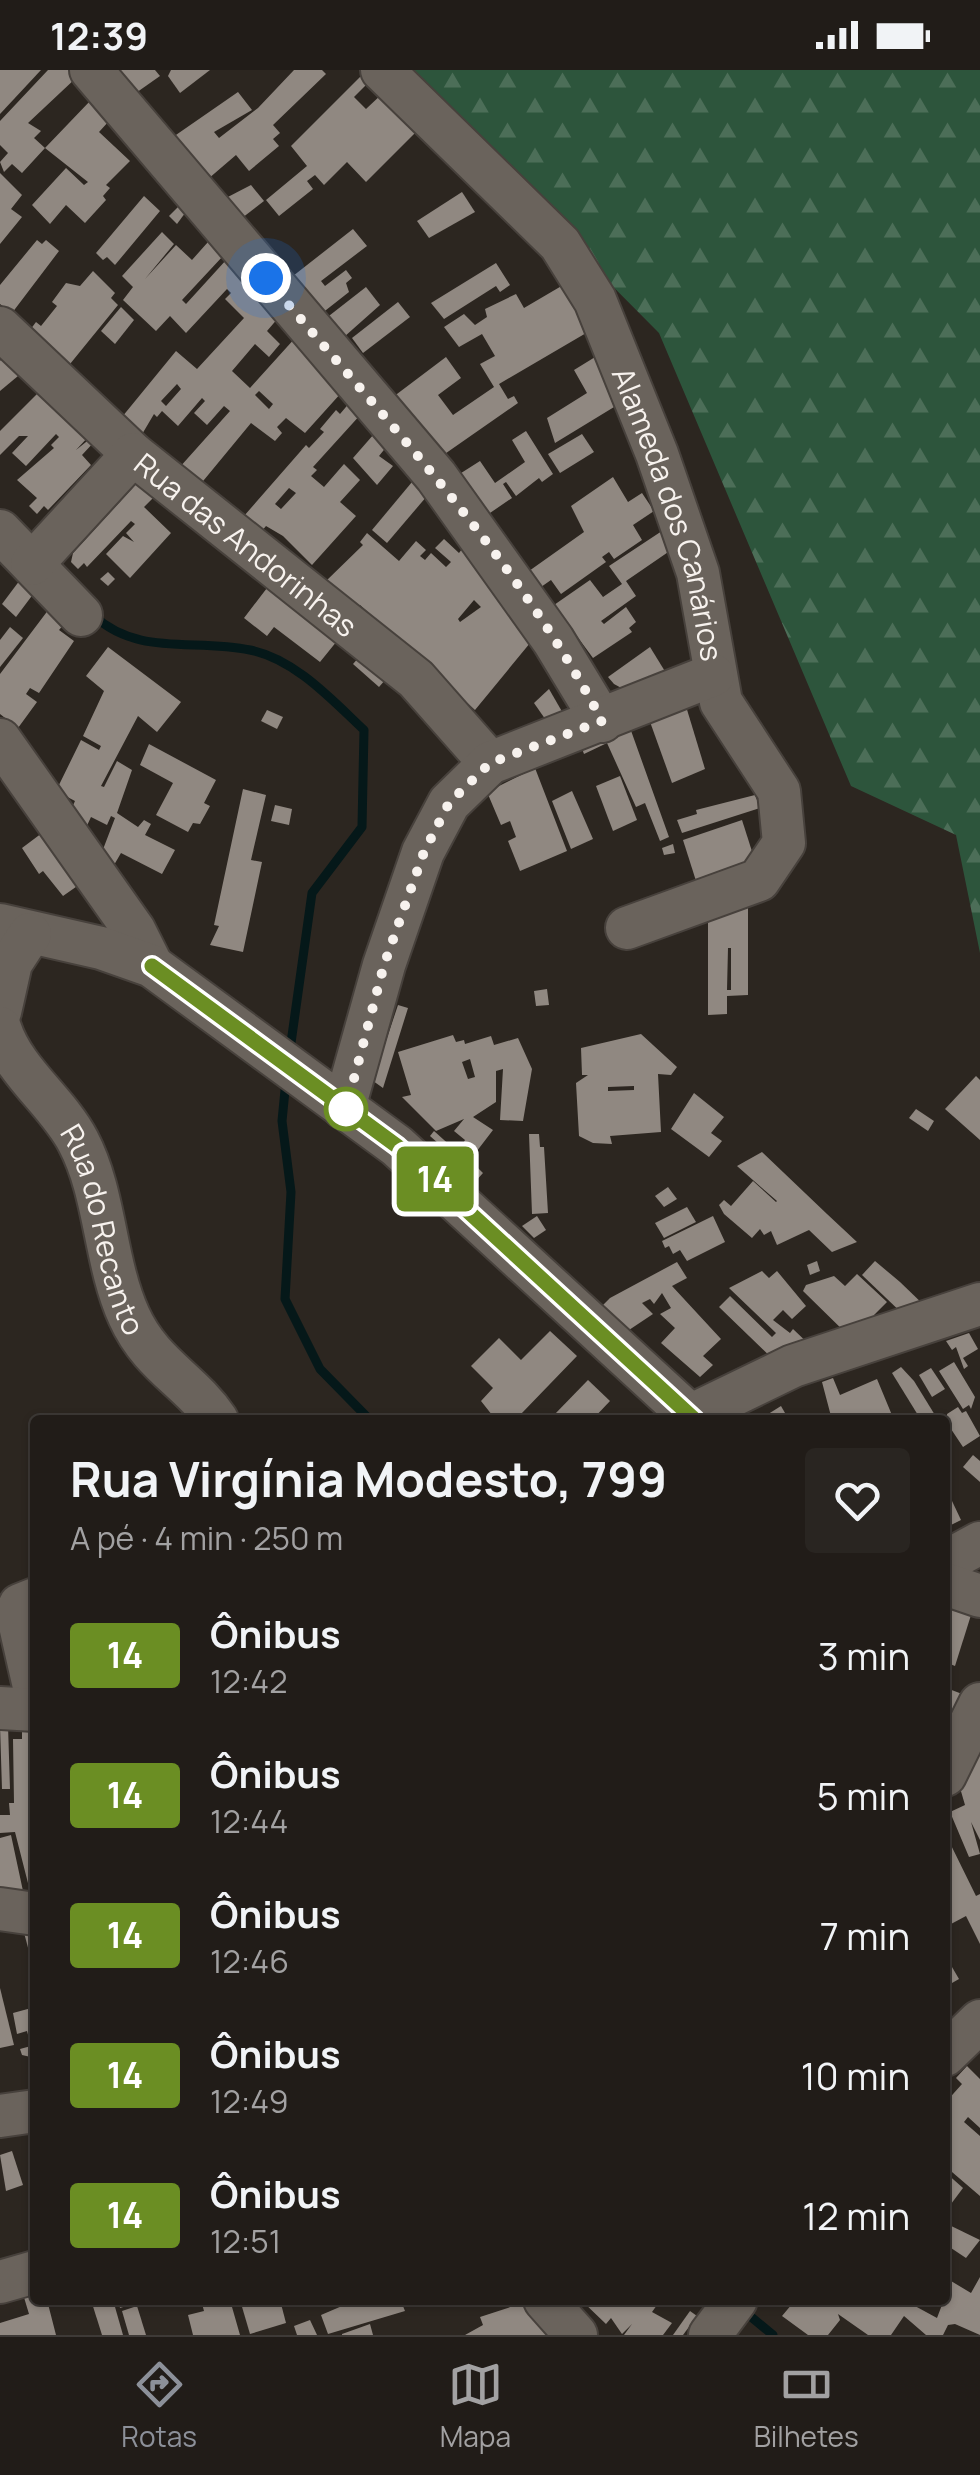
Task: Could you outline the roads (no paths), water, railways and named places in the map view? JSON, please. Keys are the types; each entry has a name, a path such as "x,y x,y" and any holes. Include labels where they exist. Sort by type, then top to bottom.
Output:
{"street":[{"path":"91,70 436,476 574,670 602,721"},
{"name":"Alameda dos Canários","path":"382,70 560,244 586,284 658,454 698,572 721,702 779,791 784,831 780,855 759,880 742,890 626,928"},
{"name":"Rua das Andorinhas","path":"0,328 133,454 416,679 490,763"},
{"path":"32,564 133,454"},
{"path":"0,531 80,615"},
{"path":"344,1108 370,1008 436,824 468,782 490,763 713,674"},
{"path":"0,740 134,930 152,966"},
{"path":"0,1012 15,929 101,948 152,966 424,1168 689,1415"},
{"name":"Rua do Recanto","path":"0,1028 17,1059 64,1117 86,1157 118,1286 138,1334 160,1365 212,1415"},
{"path":"698,1415 793,1366 980,1304"},
{"path":"950,1559 980,1543"},
{"path":"950,1586 980,1596"},
{"path":"30,1601 20,1605 17,1612 30,1669"},
{"path":"950,1764 980,1704"},
{"path":"0,1708 30,1710"},
{"path":"0,1910 30,1913"},
{"path":"950,2050 980,2021"},
{"path":"0,2116 30,2112"},
{"path":"0,2282 30,2273"},
{"path":"549,2305 576,2335"},
{"path":"710,2335 732,2305"}],"waterway":[{"path":"93,615 110,628 148,641 229,647 267,655 312,682 364,730 362,827 312,893 290,1050"},
{"path":"286,1080 282,1121 291,1192 285,1299 320,1369 365,1415"},
{"path":"744,2311 773,2335"}]}
